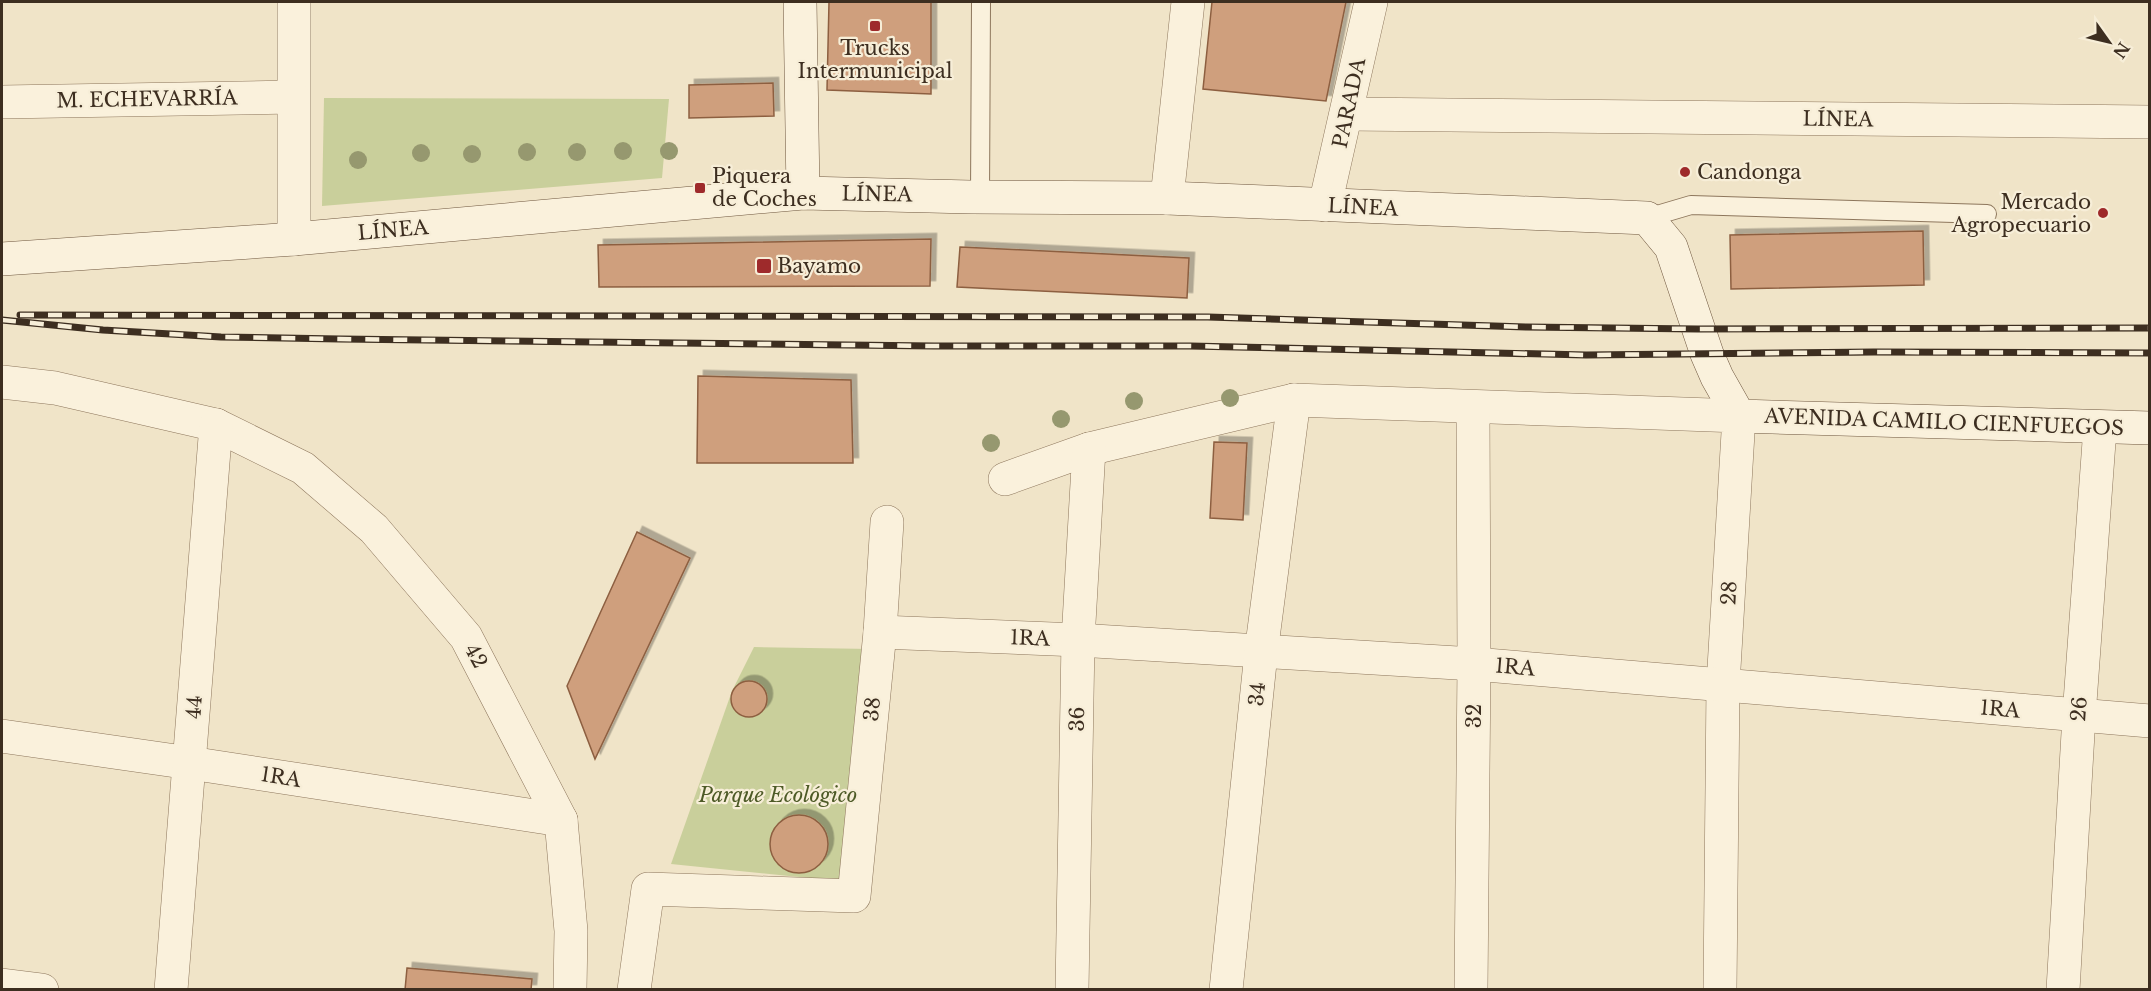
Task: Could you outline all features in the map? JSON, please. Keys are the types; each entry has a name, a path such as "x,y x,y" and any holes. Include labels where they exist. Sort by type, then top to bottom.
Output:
{"street":[{"path":"294,2 294,239"},
{"path":"800,2 803,193"},
{"path":"1167,198 1188,2"},
{"name":"PARADA","path":"1325,205 1371,2"},
{"name":"M. ECHEVARRÍA","path":"2,102 293,97"},
{"name":"LÍNEA","path":"1347,114 2150,122"},
{"name":"LÍNEA","path":"2,259 294,239 803,193 1167,198 1647,218"},
{"path":"1647,218 1671,247 1707,354 1739,416"},
{"name":"42","path":"2,382 55,388 216,425 303,468 374,530 466,637 561,820 571,932 570,990"},
{"path":"1005,479 1089,449 1294,400 1739,416"},
{"name":"34","path":"1226,990 1262,652 1294,400"},
{"name":"32","path":"1471,990 1474,664 1473,407"},
{"name":"AVENIDA CAMILO CIENFUEGOS","path":"1739,416 2150,428"},
{"name":"28","path":"1720,990 1723,685 1739,416"},
{"name":"44","path":"171,990 216,425"},
{"name":"26","path":"2063,990 2079,716 2100,428"},
{"name":"36","path":"1072,990 1078,640 1089,449"},
{"name":"38","path":"634,990 648,889 854,896 880,632 886,522"},
{"name":"1RA","path":"880,632 1078,640 1474,664 2150,721"},
{"name":"1RA","path":"2,736 561,820"},
{"path":"2,985 42,990"}],"lane":[{"path":"980,197 981,2"},
{"path":"1647,218 1692,205 1987,214"}],"green space":[{"path":"324,98 669,99 662,178 322,206"},
{"name":"Parque Ecológico","path":"754,647 872,649 849,882 671,864 732,691"}],"building":[{"path":"829,2 931,2 931,94 827,90"},
{"path":"1212,2 1346,2 1326,101 1203,89"},
{"path":"773,83 774,116 689,118 689,85"},
{"path":"1923,231 1924,285 1731,289 1730,235"},
{"name":"Bayamo","path":"931,239 930,286 599,287 598,245"},
{"path":"960,247 1189,258 1187,298 957,287"},
{"path":"698,376 851,380 853,463 697,463"},
{"path":"1214,442 1247,443 1243,520 1210,518"},
{"path":"637,532 690,558 595,759 567,686"},
{"path":"749,681 762,686 767,699 762,712 749,717 736,712 731,699 736,686"},
{"path":"793,815 805,815 815,819 824,828 828,850 820,865 805,873 793,873 783,869 774,860 770,850 770,838 774,828 783,819"},
{"path":"407,968 532,979 531,990 405,990"}],"railway":[{"path":"20,315 1208,317 1526,327 2150,328"},
{"path":"2,320 103,330 221,337 340,339 934,346 1190,346 1586,355 1874,352 2150,353"}],"place":[{"name":"Trucks Intermunicipal","path":"875,26"},
{"name":"Candonga","path":"1685,172"},
{"name":"Piquera de Coches","path":"700,188"},
{"name":"Mercado Agropecuario","path":"2103,213"},
{"name":"Bayamo","path":"764,266"}]}
